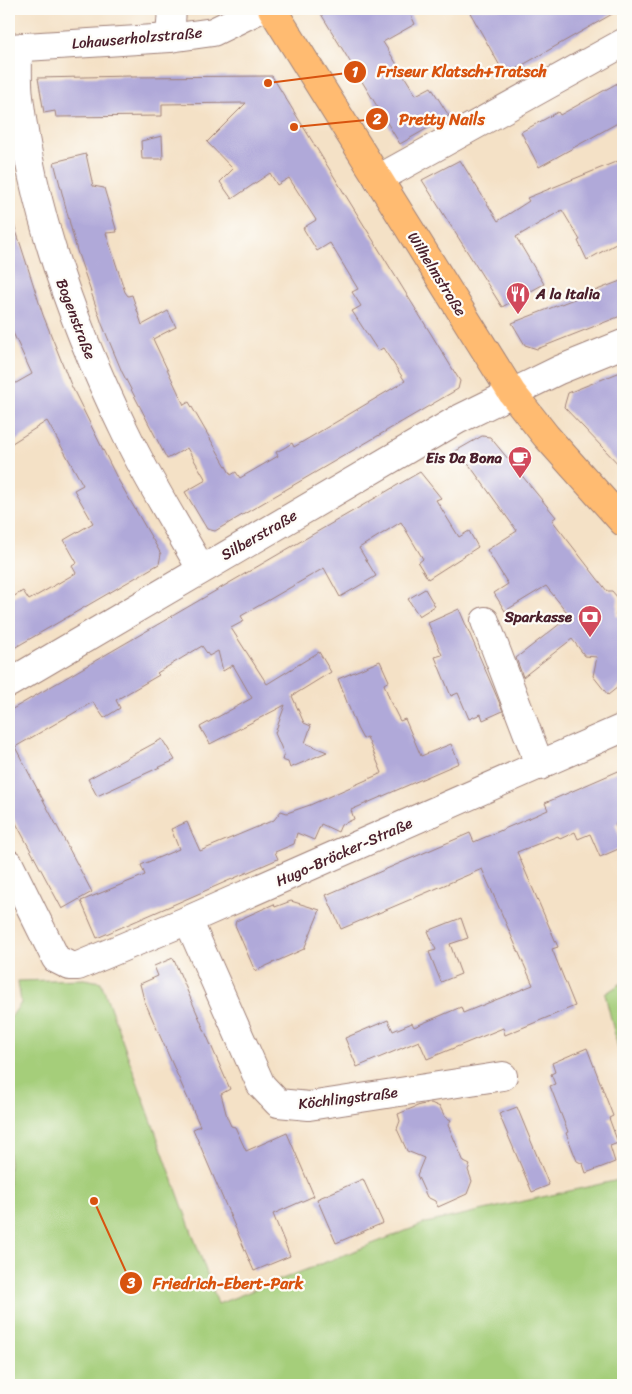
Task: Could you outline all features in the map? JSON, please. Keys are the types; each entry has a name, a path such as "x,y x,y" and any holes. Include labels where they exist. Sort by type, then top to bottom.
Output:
{"main road":[{"name":"Wilhelmstraße","path":"272,9 512,393 546,436 623,522"}],"street":[{"path":"170,38 172,9"},
{"name":"Lohauserholzstraße","path":"13,48 170,38 213,32 260,9"},
{"path":"378,179 623,43"},
{"name":"Bogenstraße","path":"13,48 20,105 32,172 60,279 91,359 126,434 201,569"},
{"name":"Silberstraße","path":"9,684 201,569 457,420 559,370 623,344"},
{"path":"485,621 540,766"},
{"name":"Hugo-Bröcker-Straße","path":"9,864 50,948 62,963 78,966 188,920 623,728"},
{"name":"Köchlingstraße","path":"188,920 262,1085 278,1103 309,1106 503,1076"}],"green space":[{"path":"84,979 101,982 218,1304 426,1223 623,1179 623,1385 9,1385 9,1063 12,1062 9,1051 9,1020 21,1003 18,981"},
{"path":"623,982 623,1069 605,994"}],"building":[{"path":"318,9 408,9 415,24 383,42 416,95 431,87 449,116 400,144"},
{"path":"468,9 621,9 505,75"},
{"path":"272,76 460,381 458,389 215,531 207,529 185,492 206,480 187,448 167,459 122,372 102,324 77,251 54,162 86,154 93,186 104,188 117,232 106,233 125,292 128,296 132,295 142,325 168,311 176,327 153,339 184,405 189,402 231,475 236,472 240,478 278,456 276,452 292,443 294,447 405,381 383,348 378,351 352,311 361,306 352,292 358,289 330,243 317,251 303,228 316,220 289,178 277,185 270,173 232,199 220,182 233,169 207,142 246,103 162,104 162,116 56,117 55,111 44,113 38,78"},
{"path":"623,80 623,120 539,167 521,132 558,112 560,115"},
{"path":"162,136 163,159 142,159 141,141"},
{"path":"623,159 623,240 587,260 578,241 580,240 562,210 516,237 544,284 502,307 422,180 460,160 498,221 529,201 527,198"},
{"path":"13,221 43,315 71,385 116,476 161,554 159,564 9,651 9,599 23,591 29,600 76,573 72,566 77,563 64,540 93,523 74,490 83,485 47,421 9,445 9,387 32,374 9,324 9,222"},
{"path":"623,280 623,315 537,349 525,345 512,323"},
{"path":"623,371 623,469 564,407 568,393"},
{"path":"482,436 490,437 556,517 552,520 607,591 612,591 618,598 616,616 623,617 623,683 608,695 593,676 597,657 585,656 572,639 523,677 516,658 570,616 546,586 505,611 494,593 508,584 487,550 517,531 470,466 454,452"},
{"path":"420,472 441,498 436,500 459,537 469,531 478,547 428,579 418,563 423,559 401,522 359,548 376,576 340,597 324,568 241,616 244,621 231,628 267,684 319,652 331,672 292,696 304,723 311,726 305,743 327,752 290,768 288,762 282,760 284,754 275,733 285,705 210,744 200,727 252,698 233,665 223,671 218,651 209,656 202,646 157,673 159,675 116,700 120,708 104,718 93,702 15,747 92,892 62,909 9,810 9,711"},
{"path":"425,589 435,606 419,616 408,599"},
{"path":"459,609 503,711 483,720 481,714 469,719 458,693 451,696 435,657 442,655 428,623"},
{"path":"380,661 389,681 384,684 391,703 400,721 405,719 421,756 451,744 459,763 351,810 354,819 341,825 338,832 321,824 314,840 297,833 294,844 275,852 278,859 97,938 81,901 145,875 141,865 179,849 171,829 187,822 200,851 274,820 281,811 287,813 310,805 382,773 367,737 363,739 357,728 338,679"},
{"path":"162,739 175,760 97,796 88,779"},
{"path":"623,769 623,821 615,824 623,847 600,857 590,834 578,839 575,832 560,839 558,836 517,852 558,947 552,949 575,1006 505,1035 503,1028 427,1059 419,1041 357,1067 345,1038 388,1020 393,1031 412,1023 414,1027 461,1007 463,1013 533,985 482,869 341,929 326,895 470,833 474,842 548,810 545,803"},
{"path":"291,901 320,910 304,949 255,971 235,925 236,921 274,904 275,907"},
{"path":"461,918 468,938 450,944 461,974 441,982 429,952 436,950 428,931"},
{"path":"173,958 230,1089 221,1094 231,1126 235,1127 246,1151 287,1133 314,1196 273,1214 290,1256 254,1271 193,1129 200,1126 144,1000 140,984 158,976 154,966"},
{"path":"587,1048 613,1116 609,1118 618,1143 610,1146 615,1162 586,1173 583,1164 577,1161 550,1086 555,1084 551,1074 555,1072 552,1063"},
{"path":"431,1103 440,1107 445,1117 451,1120 448,1125 464,1162 470,1165 468,1170 472,1181 467,1194 438,1207 435,1201 427,1197 417,1175 424,1158 407,1151 397,1129 400,1121 398,1114 420,1105"},
{"path":"517,1107 549,1185 532,1192 499,1114"},
{"path":"363,1179 383,1223 336,1243 317,1199"}],"place":[{"name":"Friseur Klatsch+Tratsch","path":"268,83"},
{"name":"Pretty Nails","path":"294,127"},
{"name":"A la Italia","path":"518,315"},
{"name":"Eis Da Bona","path":"520,479"},
{"name":"Sparkasse","path":"590,638"},
{"name":"Friedrich-Ebert-Park","path":"94,1201"}]}
